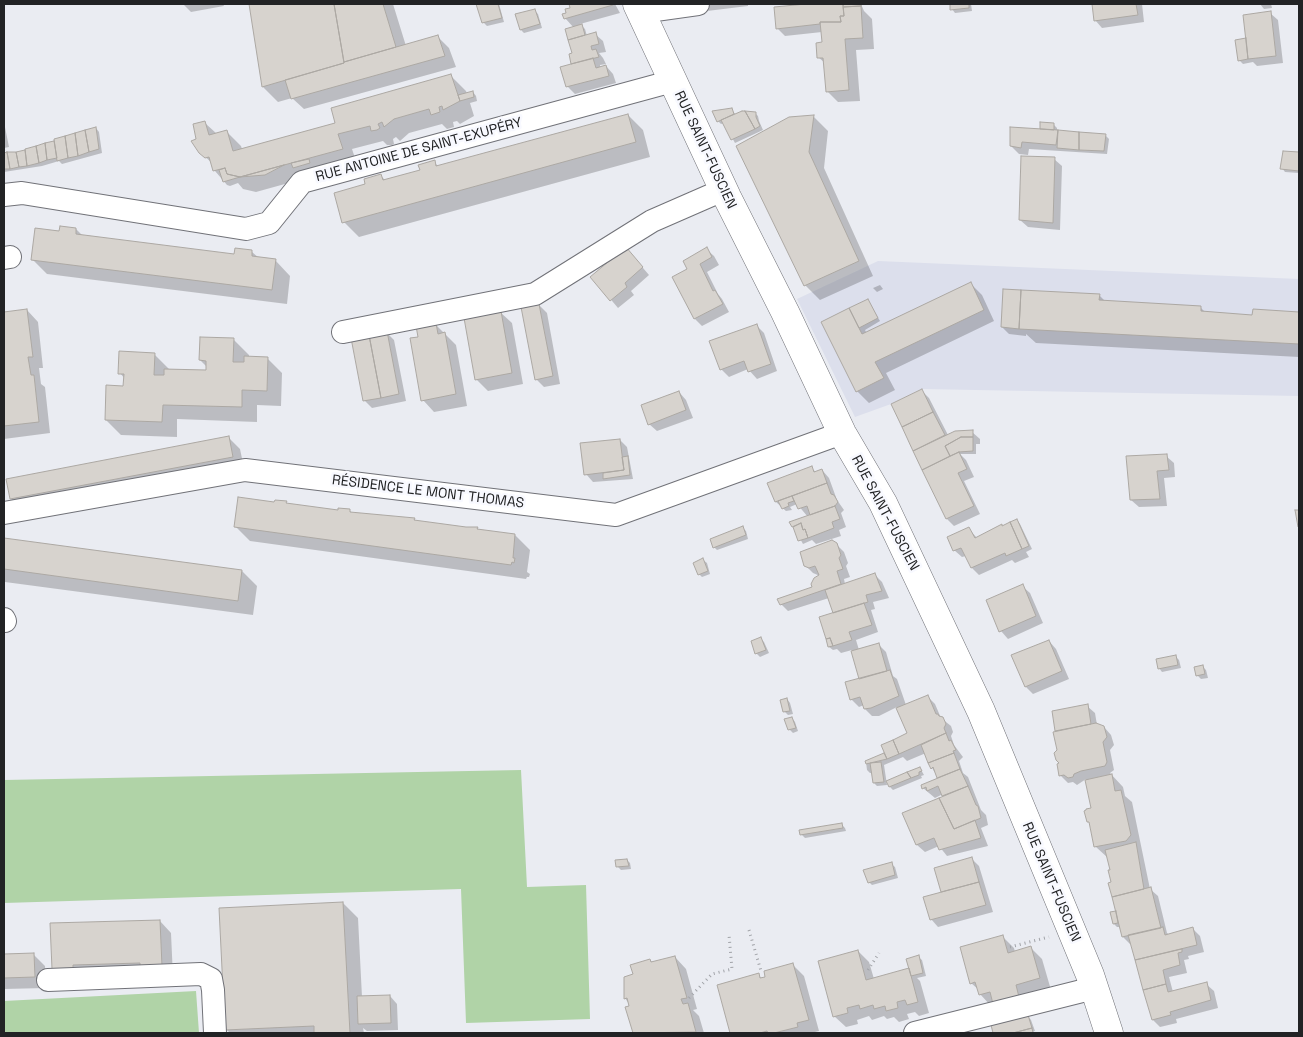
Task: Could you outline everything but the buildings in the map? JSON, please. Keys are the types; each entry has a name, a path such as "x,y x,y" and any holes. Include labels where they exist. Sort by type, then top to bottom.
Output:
{"main road":[{"name":"RUE SAINT-FUSCIEN","path":"639,8 723,190 785,312 842,433 883,504 981,711 1072,931 1109,1033"}],"street":[{"path":"639,8 698,4"},
{"name":"RUE ANTOINE DE SAINT-EXUPÉRY","path":"4,195 22,193 246,229 269,223 302,182 672,81"},
{"path":"343,332 535,294 652,221 723,190"},
{"name":"RÉSIDENCE LE MONT THOMAS","path":"4,513 244,470 616,515 842,433"},
{"path":"48,980 201,974 211,979 215,1033"},
{"path":"915,1033 1094,988"}],"path":[{"path":"749,930 761,971"},
{"path":"1010,947 1072,931"},
{"path":"690,998 712,974 732,969 729,936"},
{"path":"868,970 878,953"}],"shaded area":[{"path":"878,261 1299,279 1299,396 922,389 891,404 855,417 797,299"}],"green space":[{"path":"521,770 527,887 586,885 590,1019 466,1023 461,889 4,903 4,780"},
{"path":"196,991 199,1033 4,1033 4,1001"}]}
